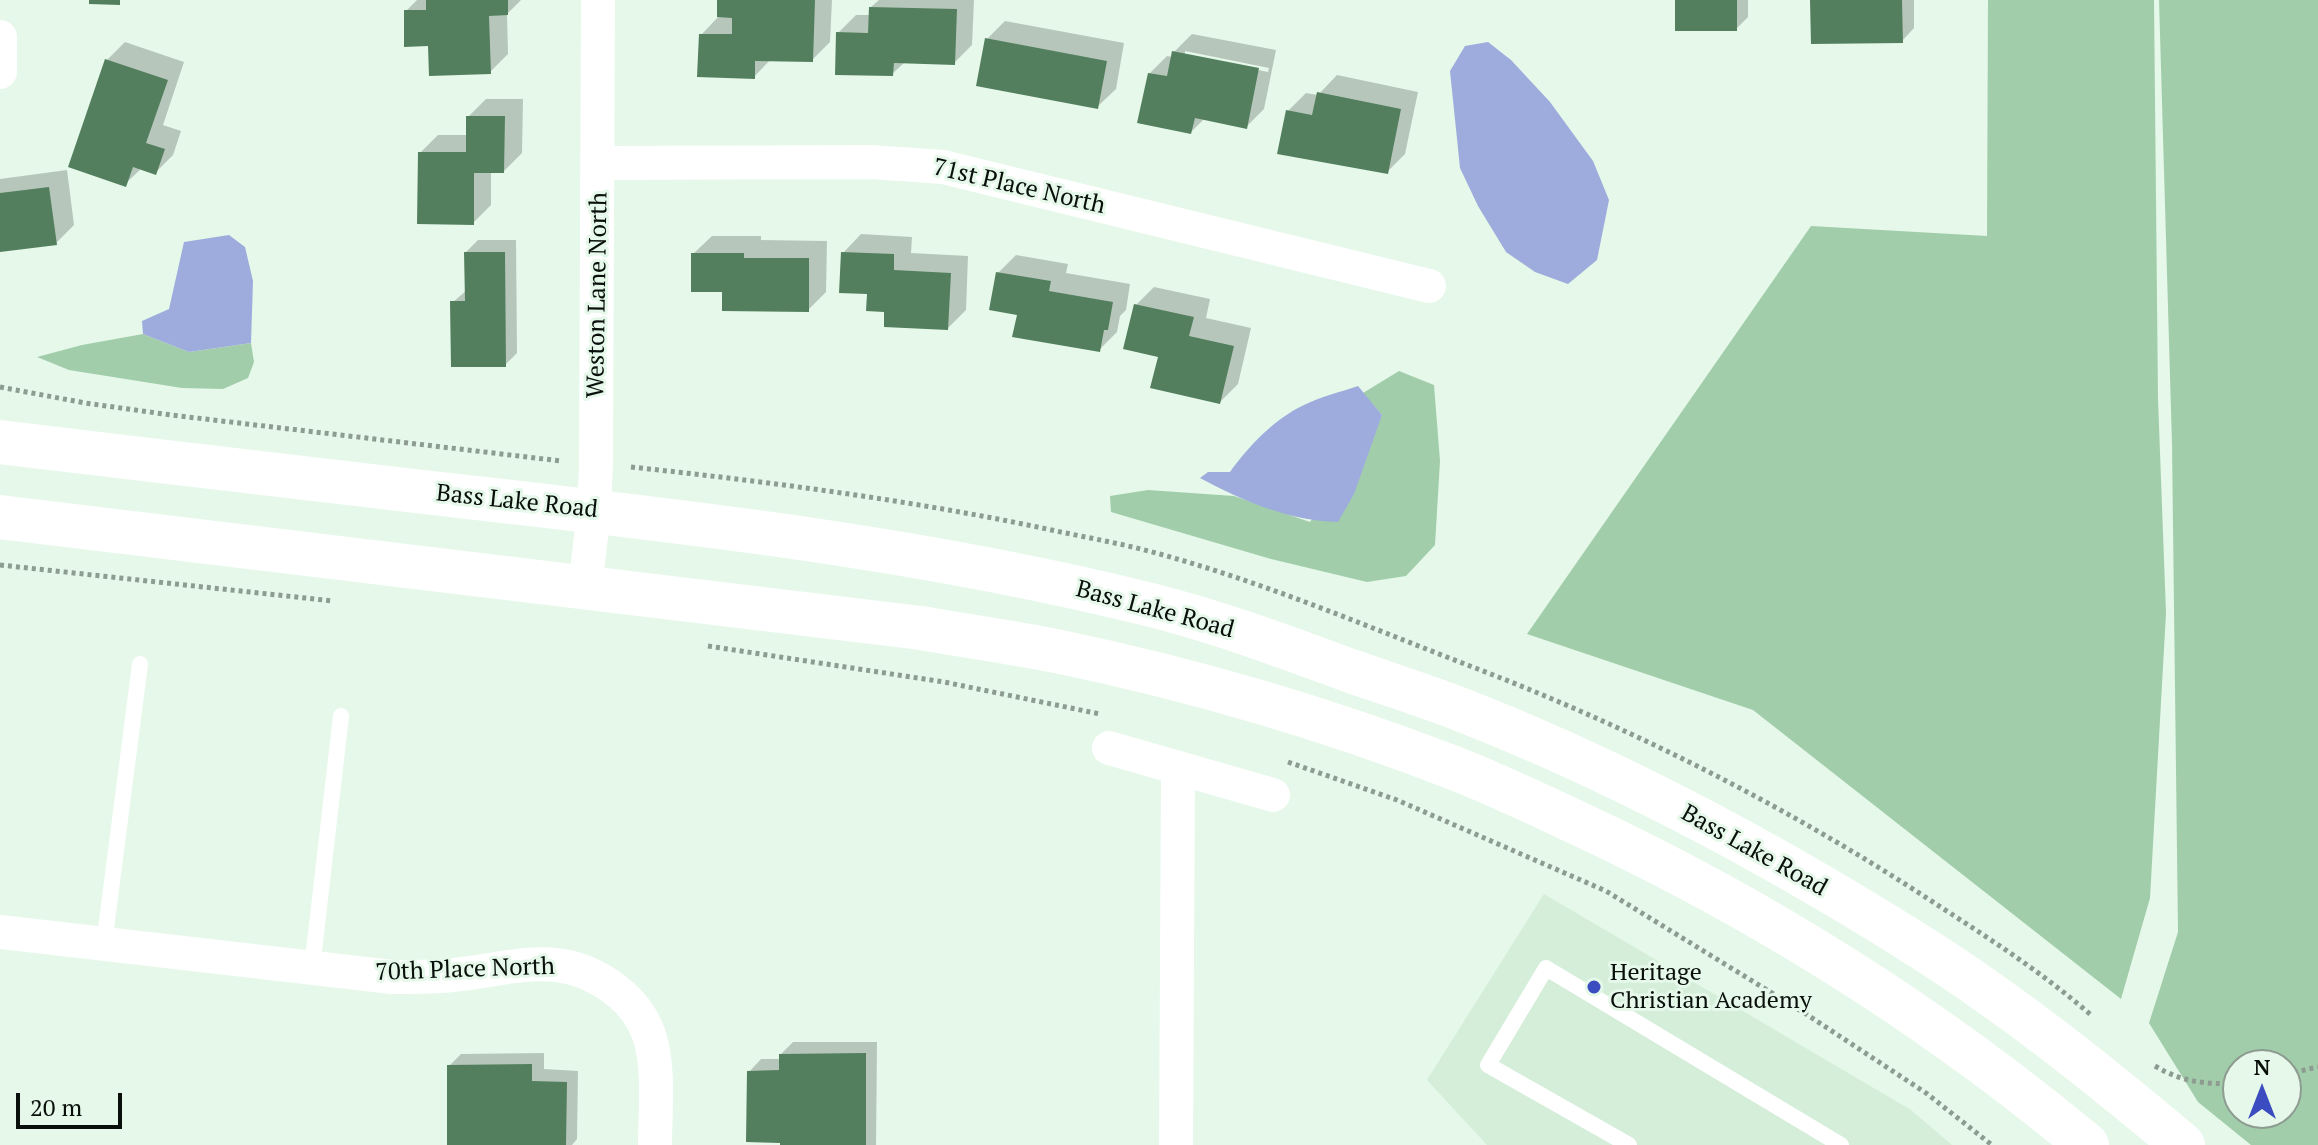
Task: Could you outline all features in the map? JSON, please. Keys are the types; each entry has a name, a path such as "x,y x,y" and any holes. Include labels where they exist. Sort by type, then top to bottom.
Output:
{"main road":[{"name":"Bass Lake Road","path":"0,442 594,510 890,550 968,563 1149,604 1253,636 1462,710 1570,756 1673,806 1810,881 1914,943 2024,1018 2183,1145"},
{"path":"0,517 921,628 1054,651 1183,681 1264,704 1455,768 1643,853 1768,921 1886,994 1966,1049 2087,1145"}],"street":[{"name":"Weston Lane North","path":"585,589 594,510 598,0"},
{"path":"0,37 0,72"},
{"name":"71st Place North","path":"599,163 871,162 943,167 1429,286"},
{"path":"1107,732 1178,770 1273,795"},
{"path":"1176,1145 1178,770"},
{"name":"70th Place North","path":"0,932 392,977 454,975 504,966 563,964 601,979 630,1002 648,1034 655,1069 655,1145"}],"lane":[{"path":"104,944 140,664"},
{"path":"312,968 341,716"},
{"path":"1629,1145 1488,1065 1546,968 1841,1145"}],"path":[{"path":"0,387 171,415 556,461"},
{"path":"0,565 338,601"},
{"path":"707,646 944,682 1107,732"},
{"path":"1470,666 1494,674"},
{"path":"1284,760 1397,800 1606,891 1926,1093 1992,1145"}],"shaded area":[{"name":"Heritage Christian Academy","path":"1544,894 1911,1110 1952,1145 1487,1145 1427,1080"}],"green space":[{"path":"1988,0 2154,0 2158,399 2166,613 2150,898 2121,999 1753,710 1527,634 1811,226 1987,236"},
{"path":"2159,0 2318,0 2318,1145 2251,1145 2231,1129 2302,1129 2302,1049 2222,1049 2222,1121 2198,1102 2149,1023 2178,932 2172,444"},
{"path":"143,334 189,352 251,343 254,362 248,378 223,389 182,388 69,370 37,357"},
{"path":"1399,371 1434,385 1440,461 1435,545 1406,576 1367,582 1271,559 1111,512 1110,496 1148,490 1234,496 1310,522 1382,415 1363,393"}],"water":[{"path":"1488,42 1511,60 1550,102 1593,161 1609,200 1597,260 1568,284 1535,272 1506,252 1478,206 1460,168 1450,71 1465,46"},
{"path":"229,235 245,247 253,281 251,343 189,352 143,334 142,321 169,309 184,242"},
{"path":"1358,386 1382,415 1354,494 1338,522 1285,514 1200,478 1208,472 1230,472 1263,434 1293,411"}],"building":[{"path":"89,0 120,0 120,5 89,4"},
{"path":"426,0 508,0 508,15 489,16 491,74 429,76 428,46 404,47 404,10 426,10"},
{"path":"717,0 815,0 813,62 755,61 755,79 697,77 699,34 732,34 732,18 717,17"},
{"path":"1675,0 1737,0 1737,31 1675,31"},
{"path":"1810,0 1902,0 1903,43 1811,44"},
{"path":"869,7 957,9 955,65 894,63 893,76 835,75 836,32 868,33"},
{"path":"985,38 1107,61 1098,109 976,86"},
{"path":"1172,51 1259,68 1247,129 1195,118 1191,134 1137,123 1148,73 1167,76"},
{"path":"105,59 168,80 146,143 165,149 156,175 133,167 126,187 68,167"},
{"path":"1317,92 1401,109 1388,174 1277,154 1286,110 1312,115"},
{"path":"466,116 505,116 504,173 474,173 474,225 417,224 418,152 466,152"},
{"path":"49,187 57,245 0,252 0,193"},
{"path":"464,252 505,252 506,367 451,367 450,301 465,301"},
{"path":"841,252 894,254 894,270 951,273 948,330 884,327 884,312 866,311 867,294 839,293"},
{"path":"691,253 744,253 744,258 809,258 809,312 722,311 722,292 691,292"},
{"path":"996,272 1051,281 1049,291 1113,302 1100,352 1012,337 1017,315 989,310"},
{"path":"1134,304 1194,317 1189,336 1234,346 1220,404 1150,388 1158,357 1123,349"},
{"path":"866,1053 866,1145 746,1142 747,1071 779,1070 779,1054"},
{"path":"532,1064 532,1081 567,1082 566,1145 447,1145 447,1065"}],"place":[{"name":"Heritage Christian Academy","path":"1594,987"}]}
